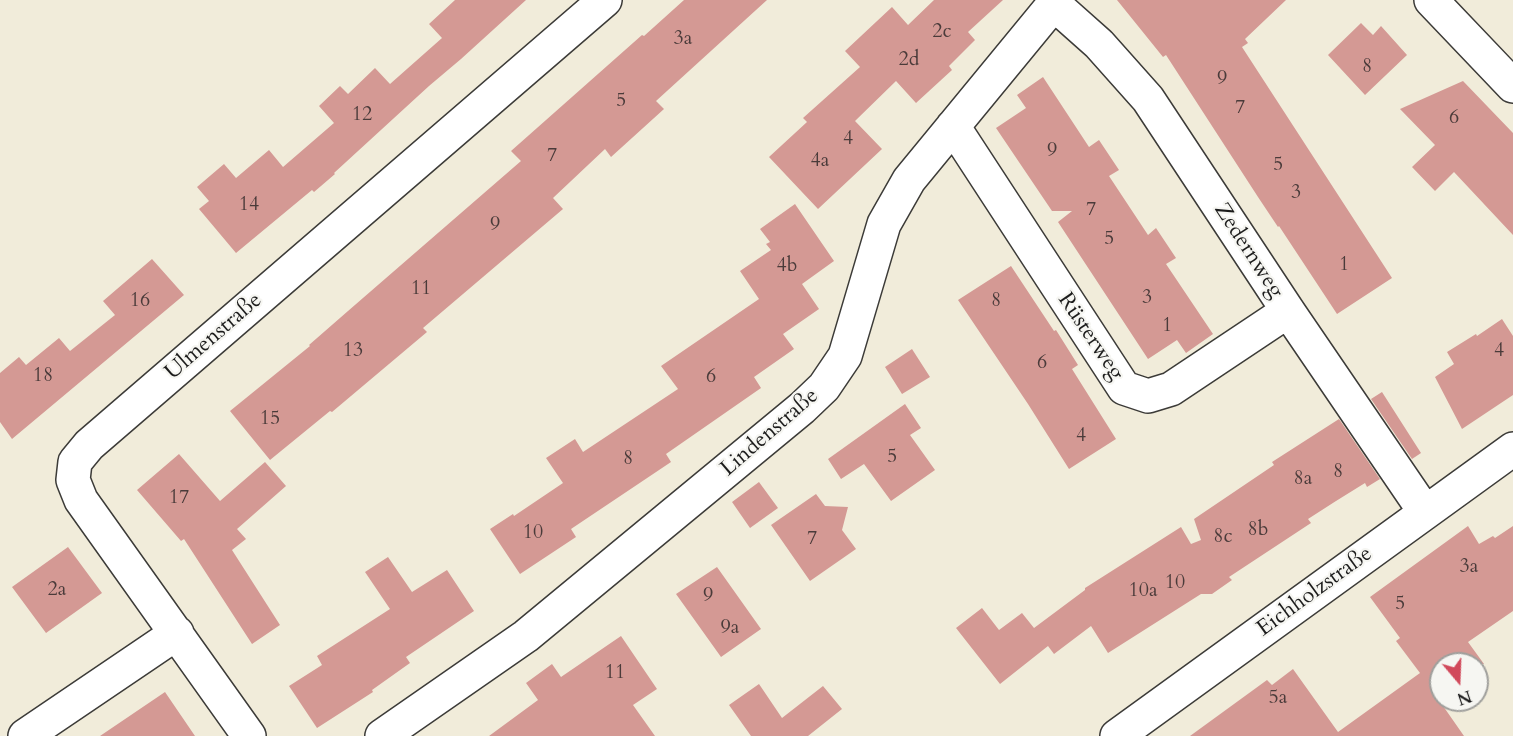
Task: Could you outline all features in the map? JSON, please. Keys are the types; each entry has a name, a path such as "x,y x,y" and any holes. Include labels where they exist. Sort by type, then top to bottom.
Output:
{"street":[{"name":"Ulmenstraße","path":"249,736 81,500 73,480 75,462 89,445 605,0"},
{"path":"1431,0 1513,86"},
{"name":"Lindenstraße","path":"382,736 526,636 802,408 824,387 845,356 884,224 909,180 1055,2"},
{"name":"Zedernweg","path":"1055,2 1099,44 1148,99 1425,513"},
{"name":"Rüsterweg","path":"953,126 1124,388 1148,396 1171,389 1288,311"},
{"name":"Eichholzstraße","path":"1117,736 1513,449"},
{"path":"25,736 177,633"}],"building":[{"path":"455,0 526,0 335,174 314,192 312,190 236,253 199,209 209,201 197,187 224,164 236,178 269,150 283,167 334,123 319,106 340,86 348,94 375,68 390,84 442,38 429,24"},
{"path":"684,0 767,0 656,101 664,109 611,157 605,149 553,198 563,209 423,328 427,332 332,412 330,411 270,460 230,411 310,346 521,161 511,151"},
{"path":"934,0 1003,0 968,32 975,40 949,66 952,70 916,103 896,81 855,121 882,149 818,209 769,157 807,122 803,118 860,67 845,51 892,7 908,25"},
{"path":"1117,0 1286,0 1245,39 1248,43 1242,47 1392,278 1337,314 1166,55 1163,57"},
{"path":"1361,23 1373,35 1381,26 1407,55 1365,95 1328,55"},
{"path":"1043,77 1089,147 1099,140 1119,170 1109,176 1148,235 1156,228 1176,258 1166,264 1213,334 1186,353 1177,340 1148,359 1058,222 1072,211 1052,211 996,128 1026,108 1017,95"},
{"path":"1463,81 1513,133 1513,235 1454,172 1435,191 1412,167 1435,145 1400,109"},
{"path":"795,204 834,261 802,284 819,309 783,334 794,349 754,377 761,388 666,454 671,462 571,529 576,537 520,574 490,529 563,483 546,458 575,439 583,452 678,389 661,366 759,299 740,271 771,250 766,244 770,242 760,229"},
{"path":"152,259 184,295 12,439 0,422 0,373 19,357 26,365 59,338 70,351 115,315 103,301"},
{"path":"1011,266 1078,365 1072,369 1116,439 1069,469 958,300"},
{"path":"1502,319 1513,336 1513,395 1462,429 1435,377 1454,364 1447,352"},
{"path":"912,349 930,377 902,394 885,367"},
{"path":"1382,392 1421,453 1412,459 1371,399"},
{"path":"905,404 921,428 910,435 935,470 891,501 864,464 841,479 828,459"},
{"path":"1339,419 1380,479 1367,487 1365,483 1308,519 1311,523 1229,577 1232,580 1212,594 1201,594 1108,653 1091,626 1054,654 1048,646 1000,684 956,628 982,608 999,630 1022,613 1034,628 1085,588 1181,527 1191,544 1201,540 1194,519 1274,465 1272,462"},
{"path":"179,454 220,501 265,462 286,486 237,529 246,539 232,550 280,625 252,644 184,539 181,541 137,490"},
{"path":"759,482 778,508 750,528 732,502"},
{"path":"816,494 825,506 848,507 842,530 856,549 810,581 771,525"},
{"path":"1468,526 1479,544 1493,536 1495,538 1513,526 1513,611 1468,642 1475,652 1429,652 1429,712 1447,712 1464,736 1190,736 1267,680 1272,685 1293,669 1338,732 1420,673 1396,641 1400,638 1370,597"},
{"path":"68,547 102,593 46,633 12,587"},
{"path":"388,557 412,592 447,570 474,611 406,657 410,663 372,690 373,692 317,728 289,686 322,665 317,656 390,609 365,572"},
{"path":"717,567 761,629 721,657 676,594"},
{"path":"621,636 657,689 633,705 655,736 489,736 538,700 526,683 552,664 561,677"},
{"path":"759,684 782,718 823,686 842,709 808,736 751,736 729,705"},
{"path":"165,692 195,736 100,736"}]}
